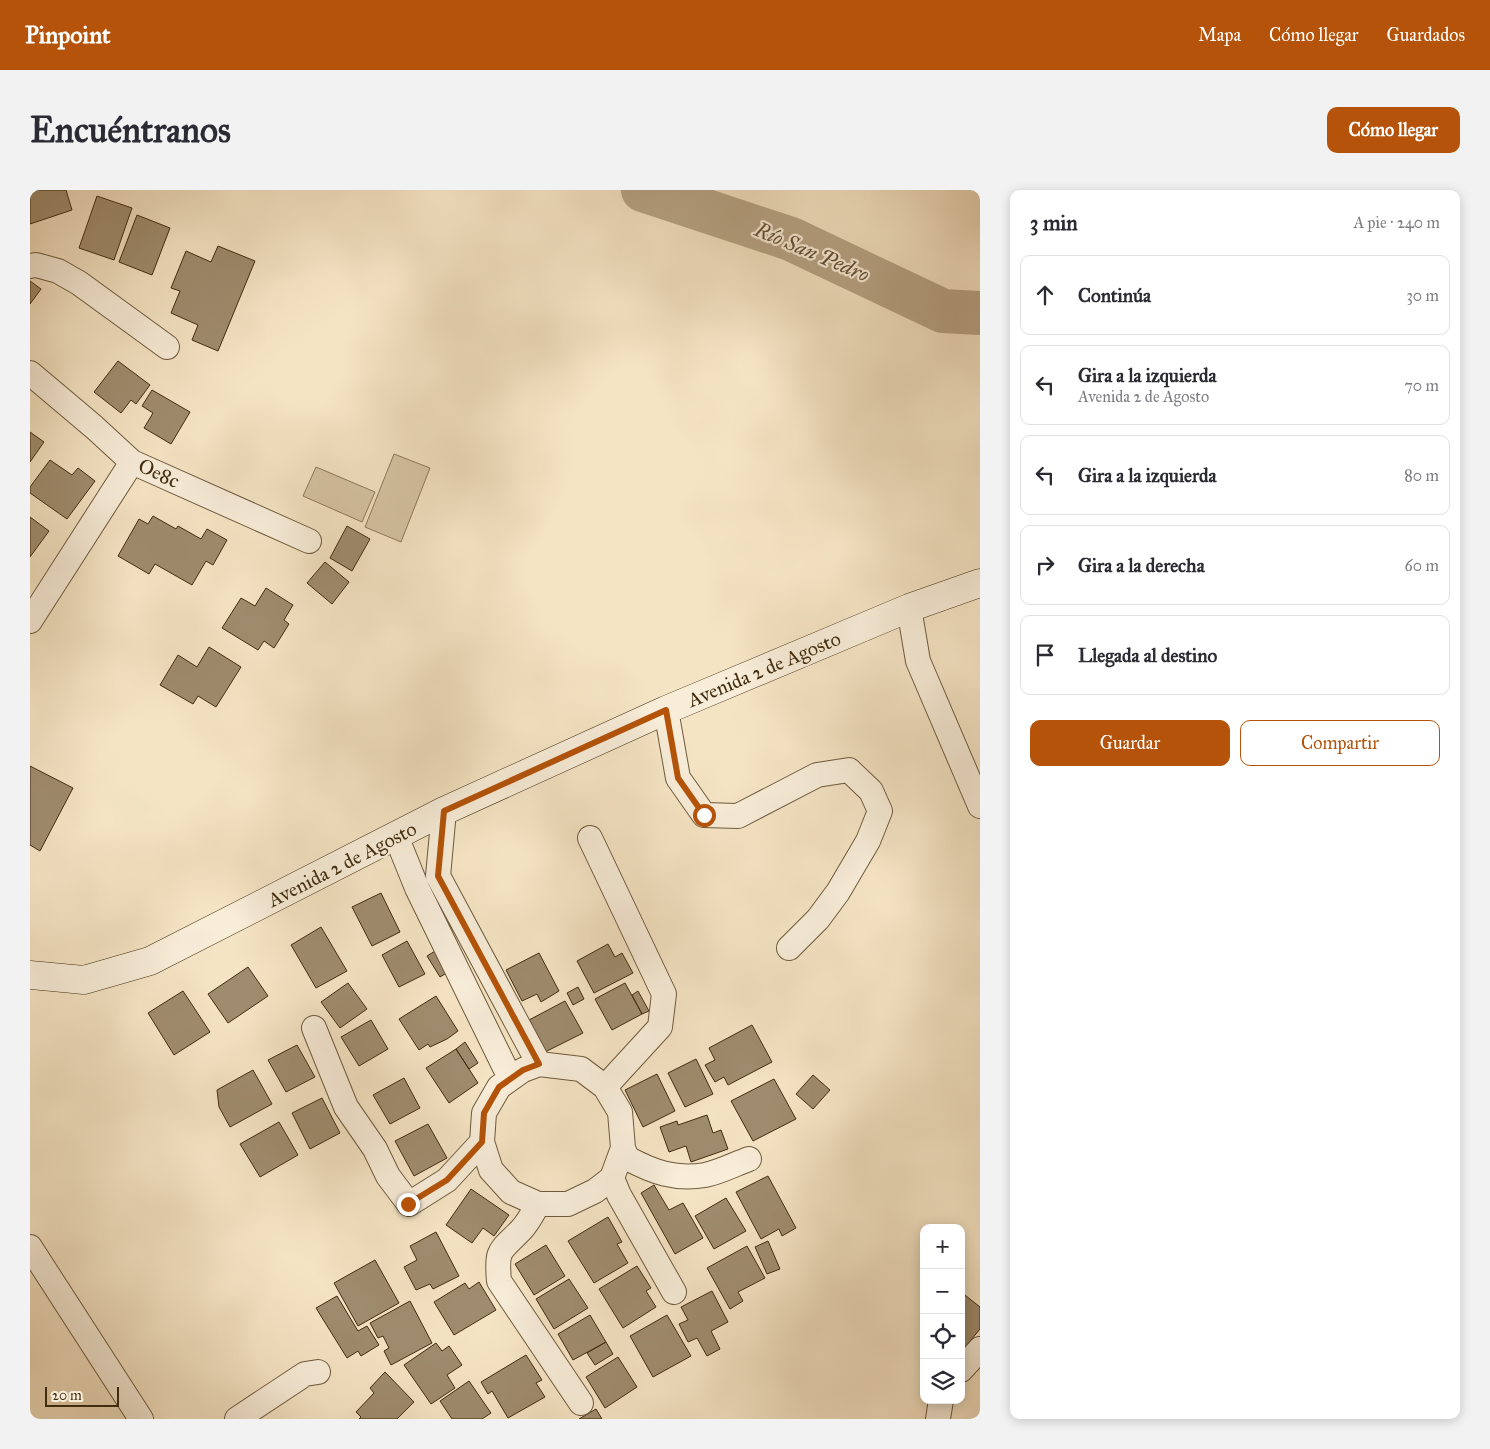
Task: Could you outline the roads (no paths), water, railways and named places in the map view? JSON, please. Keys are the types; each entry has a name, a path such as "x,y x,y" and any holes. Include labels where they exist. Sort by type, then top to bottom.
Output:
{"main road":[{"name":"Avenida 2 de Agosto","path":"30,975 84,980 150,962 444,811 666,710 909,608 980,583"}],"street":[{"path":"30,266 36,265 58,271 167,347"},
{"name":"Oe8c","path":"30,373 132,462 309,541"},
{"path":"30,620 132,462"},
{"path":"909,608 918,661 980,806"},
{"path":"666,710 678,778 704,815 738,816 818,775 849,770 871,791 880,811 868,841 833,899 818,919 789,948"},
{"path":"444,811 438,876 539,1064"},
{"path":"396,836 417,888 510,1078"},
{"path":"590,838 664,994 660,1028 605,1087"},
{"path":"314,1028 346,1107 374,1149 388,1176 408,1204 447,1180 482,1142"},
{"path":"624,1148 612,1178 595,1191 568,1204 538,1204 511,1192 491,1170 482,1142 484,1113 499,1087 523,1070 539,1064 581,1069 605,1087 620,1112 627,1158 650,1170 678,1177 706,1175 749,1159"},
{"path":"612,1178 619,1195 674,1292"},
{"path":"538,1204 522,1229 504,1246 497,1261 499,1281 581,1403"},
{"path":"30,1247 141,1419"},
{"path":"965,1366 980,1349"},
{"path":"237,1419 305,1374 318,1372"},
{"path":"938,1419 940,1404"}],"waterway":[{"name":"Río San Pedro","path":"643,190 791,239 943,311 980,313"}]}
